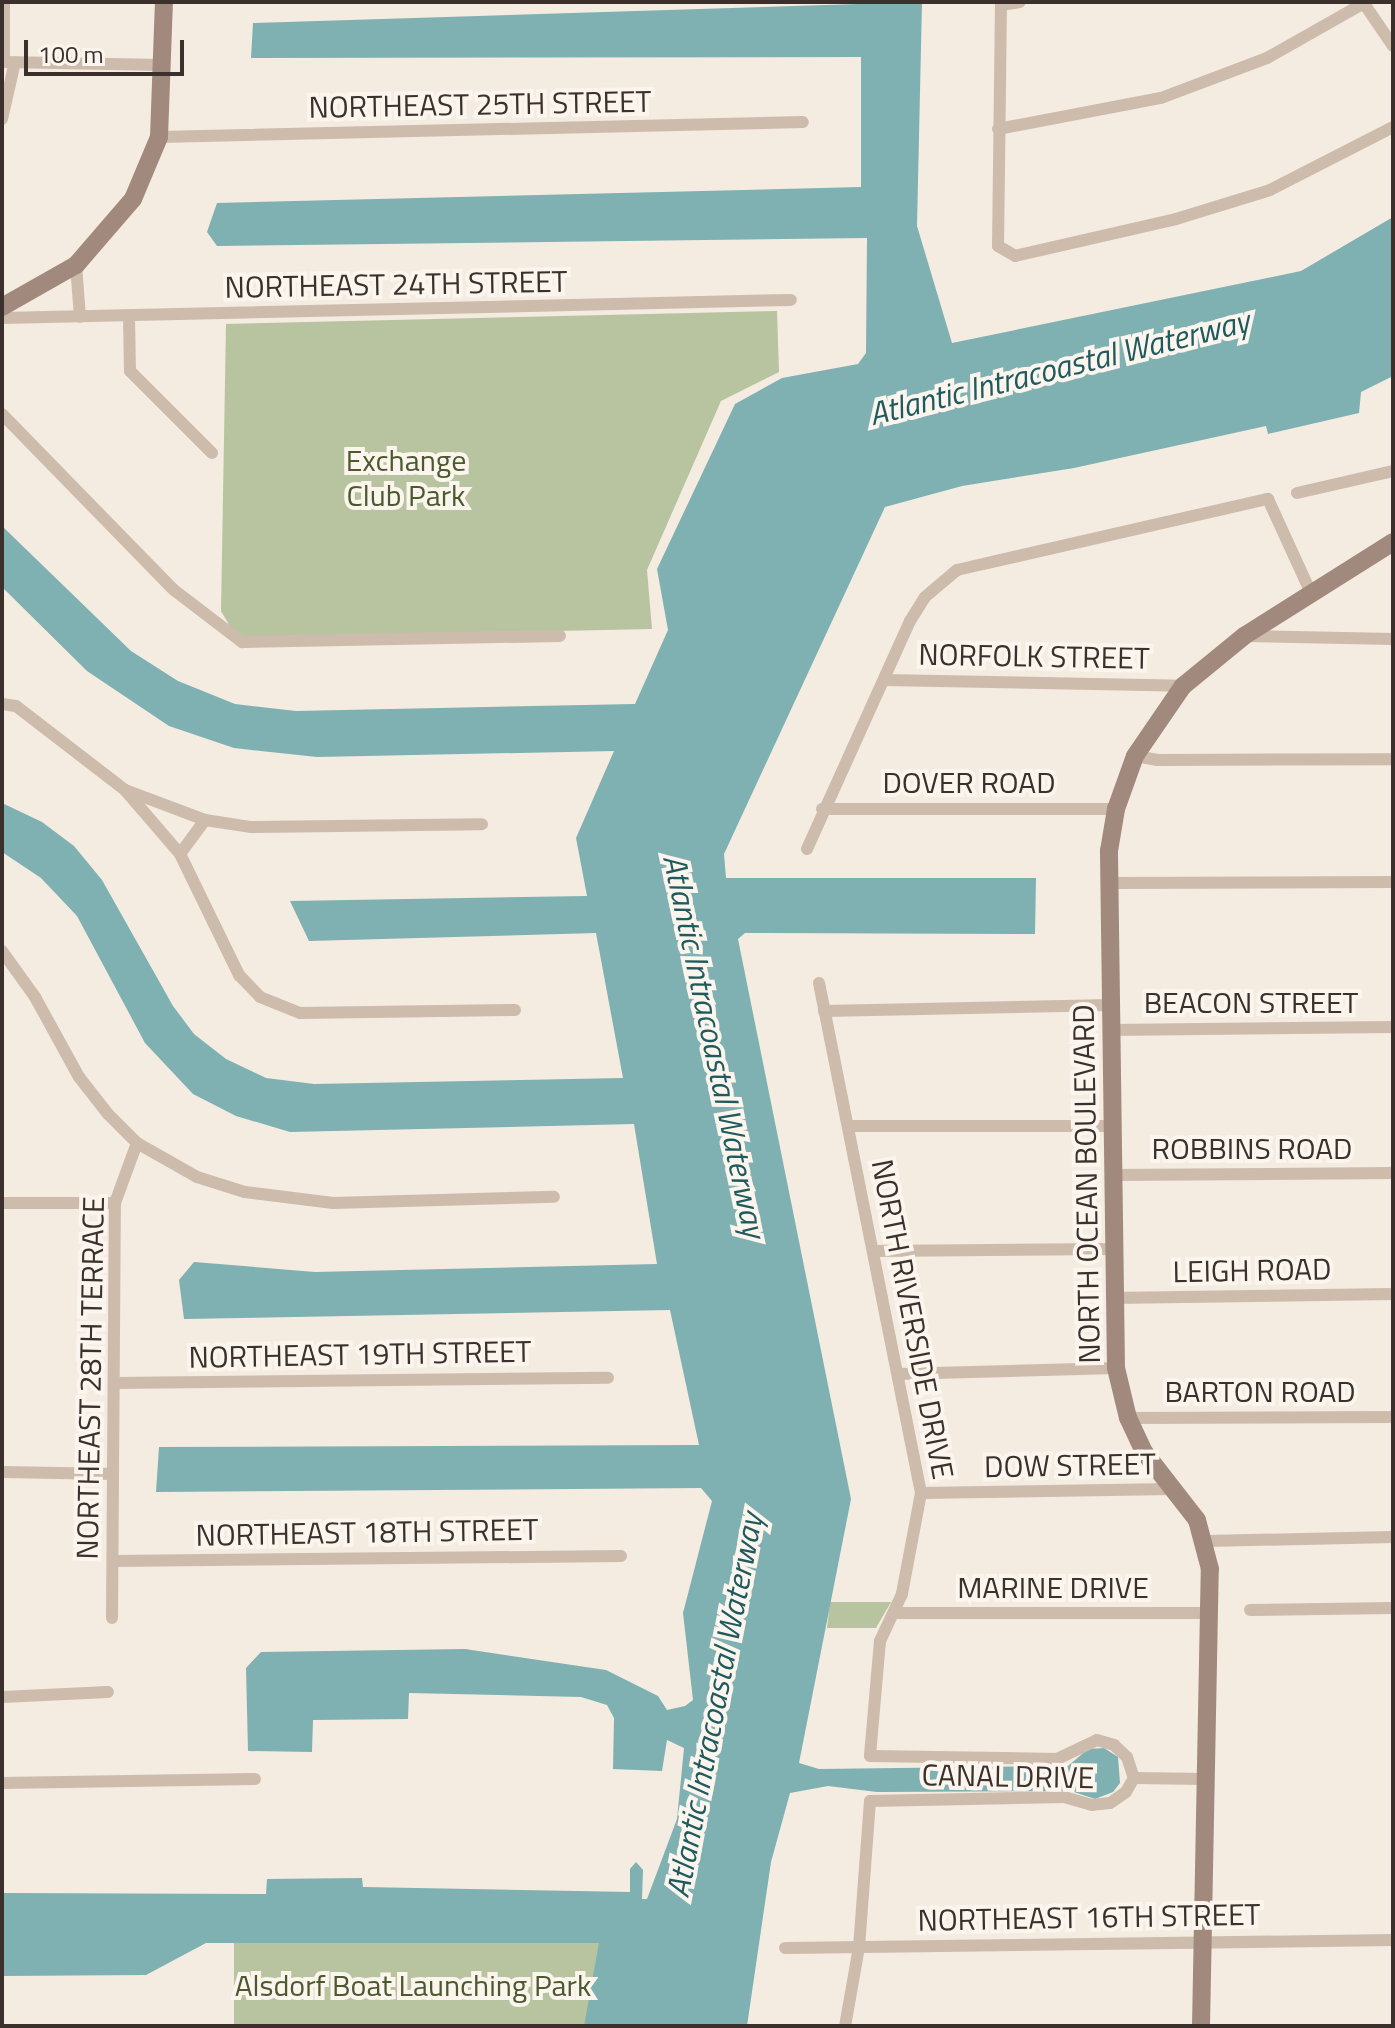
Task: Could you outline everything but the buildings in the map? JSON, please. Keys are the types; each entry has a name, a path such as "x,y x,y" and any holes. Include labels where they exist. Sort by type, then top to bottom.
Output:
{"main road":[{"path":"2,307 76,265 133,199 159,137 164,2"},
{"name":"NORTH OCEAN BOULEVARD","path":"1201,2026 1210,1613 1206,1541 1144,1452 1128,1418 1116,1368 1112,1298 1109,883 1116,809 1135,756 1183,686 1244,636 1393,542"}],"street":[{"path":"2,119 7,62 4,2"},
{"path":"1020,2 1001,4 998,129 998,246 1015,256 1176,219 1270,190 1393,127"},
{"path":"998,129 1161,98 1267,58 1364,3 1393,46"},
{"path":"7,62 163,65"},
{"name":"NORTHEAST 25TH STREET","path":"159,137 803,122"},
{"path":"76,265 80,317"},
{"name":"NORTHEAST 24TH STREET","path":"2,318 791,300"},
{"path":"129,316 130,371 212,453"},
{"path":"2,414 174,590 242,642 560,636"},
{"path":"1297,493 1393,471"},
{"path":"807,849 822,809 925,597 957,570 1268,499 1311,593"},
{"path":"1244,636 1393,639"},
{"name":"NORFOLK STREET","path":"884,680 1183,686"},
{"path":"2,692 125,790 180,854 239,975 278,1007 331,1015 515,1010"},
{"path":"2,704 16,706"},
{"path":"1135,756 1158,760 1393,759"},
{"path":"125,790 205,820 251,827 482,824"},
{"name":"DOVER ROAD","path":"822,809 1116,809"},
{"path":"180,854 205,820"},
{"path":"1109,883 1393,882"},
{"path":"2,951 35,997 79,1077 137,1143 197,1177 245,1192 333,1203 554,1197"},
{"name":"NORTH RIVERSIDE DRIVE","path":"819,983 876,1251 921,1493 895,1613 880,1641 870,1756"},
{"name":"BEACON STREET","path":"824,1011 1110,1005"},
{"name":"BEACON STREET","path":"1110,1030 1393,1027"},
{"name":"ROBBINS ROAD","path":"849,1126 1111,1126"},
{"name":"NORTHEAST 28TH TERRACE","path":"112,1618 115,1203 137,1143"},
{"name":"ROBBINS ROAD","path":"1111,1175 1393,1173"},
{"path":"2,1203 115,1203"},
{"path":"876,1251 1112,1249"},
{"name":"LEIGH ROAD","path":"1112,1298 1393,1294"},
{"path":"898,1374 1116,1368"},
{"name":"NORTHEAST 19TH STREET","path":"114,1383 608,1378"},
{"name":"BARTON ROAD","path":"1128,1418 1393,1417"},
{"path":"2,1472 113,1474"},
{"name":"DOW STREET","path":"921,1493 1172,1489"},
{"path":"1206,1541 1393,1537"},
{"name":"NORTHEAST 18TH STREET","path":"113,1561 621,1556"},
{"path":"1250,1610 1393,1608"},
{"name":"MARINE DRIVE","path":"895,1613 1210,1613"},
{"path":"2,1697 108,1692"},
{"name":"CANAL DRIVE","path":"859,1947 870,1801 1064,1797 1092,1805 1110,1803 1126,1792 1134,1778 1127,1757 1114,1745 1097,1740 1057,1759 870,1756"},
{"name":"CANAL DRIVE","path":"1134,1778 1206,1779"},
{"path":"2,1783 255,1779"},
{"name":"NORTHEAST 16TH STREET","path":"785,1948 1203,1940 1393,1940"},
{"path":"845,2026 859,1947"}],"green space":[{"name":"Exchange Club Park","path":"777,311 779,372 721,401 647,570 652,629 237,638 221,611 226,324"},
{"path":"830,1602 891,1602 876,1628 827,1628"},
{"name":"Alsdorf Boat Launching Park","path":"234,1943 600,1943 600,2026 234,2026"}],"water":[{"name":"Atlantic Intracoastal Waterway","path":"922,2 917,226 952,343 1301,271 1393,217 1393,376 1361,392 1359,413 1268,434 1266,426 1074,468 962,486 885,507 724,854 726,878 1036,878 1035,934 745,933 738,939 851,1499 799,1763 819,1769 1068,1766 1088,1749 1104,1748 1118,1757 1120,1783 1113,1792 1095,1799 1071,1791 877,1792 828,1786 790,1793 771,1862 747,2026 584,2026 599,1943 206,1943 146,1975 2,1976 2,1893 266,1894 267,1879 362,1878 363,1887 630,1892 630,1869 636,1862 643,1870 642,1899 647,1899 677,1819 684,1748 667,1740 662,1771 613,1769 614,1718 607,1705 581,1697 409,1693 408,1719 313,1720 312,1752 248,1751 246,1668 261,1652 465,1649 606,1670 658,1696 667,1710 685,1706 693,1700 683,1613 712,1501 701,1488 156,1492 159,1447 699,1445 670,1310 184,1319 179,1280 194,1262 315,1272 657,1264 634,1124 290,1132 236,1116 193,1094 145,1043 77,916 41,878 2,852 2,803 42,822 74,846 102,880 173,1006 194,1034 226,1059 266,1078 314,1084 623,1078 596,933 309,941 290,901 587,896 576,838 614,751 317,757 234,748 169,726 87,671 2,587 2,526 131,651 178,681 235,704 296,711 635,704 668,630 657,569 735,404 782,378 858,364 866,353 867,238 217,246 207,232 217,203 861,187 861,57 251,58 253,23"}]}
